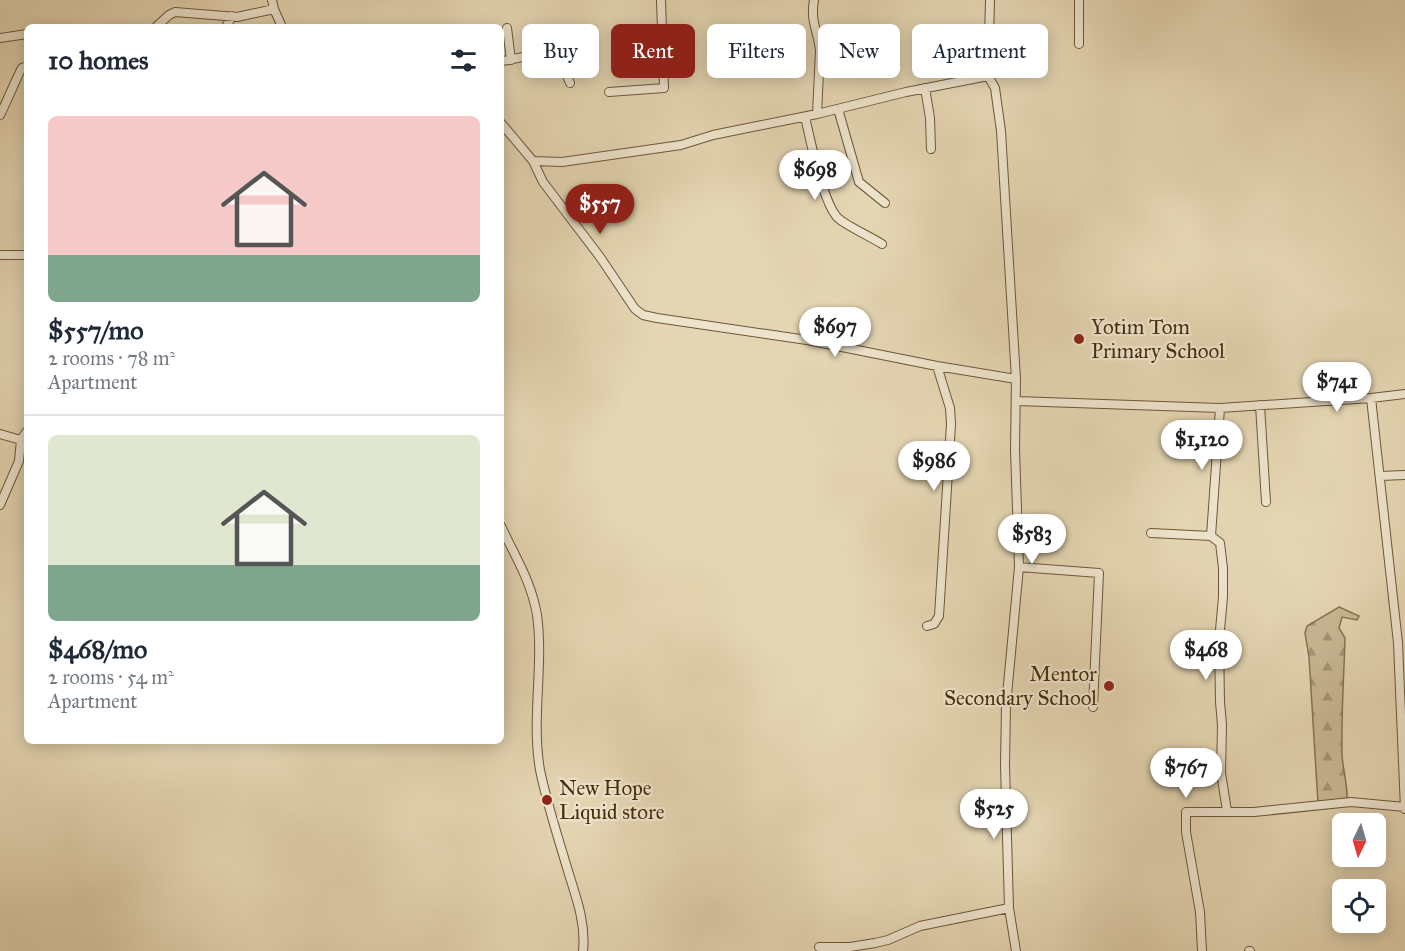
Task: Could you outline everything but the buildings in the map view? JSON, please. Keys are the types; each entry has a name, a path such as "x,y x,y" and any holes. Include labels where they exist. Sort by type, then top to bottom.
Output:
{"street":[{"path":"609,92 664,88 661,0"},
{"path":"814,0 813,25 820,51 817,114"},
{"path":"989,24 990,0"},
{"path":"1078,0 1079,44"},
{"path":"159,24 175,12 242,16 273,5 281,24"},
{"path":"228,24 232,16"},
{"path":"507,28 511,60"},
{"path":"0,38 24,34"},
{"path":"504,61 534,54 549,57 564,70 570,83"},
{"path":"0,115 12,93 19,73 24,68"},
{"path":"533,161 562,162 657,149 978,78"},
{"path":"989,78 995,88 1001,131 1016,379 1015,450 1019,567 1005,726 1009,908 1016,951"},
{"path":"925,88 930,118 931,149"},
{"path":"838,109 859,182 885,203"},
{"path":"805,117 815,161 833,211 843,222 882,244"},
{"path":"504,127 533,161 543,183 604,262 638,313 657,318 807,340 1016,379"},
{"path":"0,255 24,255"},
{"path":"927,626 934,624 939,616 951,424 950,408 937,366"},
{"path":"1016,401 1220,408 1371,398 1405,393"},
{"path":"1202,951 1200,912 1186,832 1186,814 1191,811 1265,811 1352,802 1405,808 1398,643 1371,398"},
{"path":"1260,405 1266,502"},
{"path":"1211,536 1220,408"},
{"path":"0,434 21,440"},
{"path":"0,505 20,461 21,440 24,435"},
{"path":"1380,476 1405,476"},
{"path":"504,532 527,576 536,613 539,646 536,709 540,766 546,800 580,911 583,951"},
{"path":"1151,533 1211,536 1220,543 1223,568 1219,640 1221,773 1227,812"},
{"path":"1019,567 1099,573 1093,707"},
{"path":"819,947 850,947 875,943 920,926 1009,908"}],"green space":[{"path":"1339,607 1359,616 1357,620 1342,617 1339,628 1345,638 1342,755 1347,801 1318,803 1309,657 1305,633 1307,626"}],"place":[{"name":"Yotim Tom Primary School","path":"1079,339"},
{"name":"Mentor Secondary School","path":"1109,686"},
{"name":"New Hope Liquid store","path":"547,800"}]}
